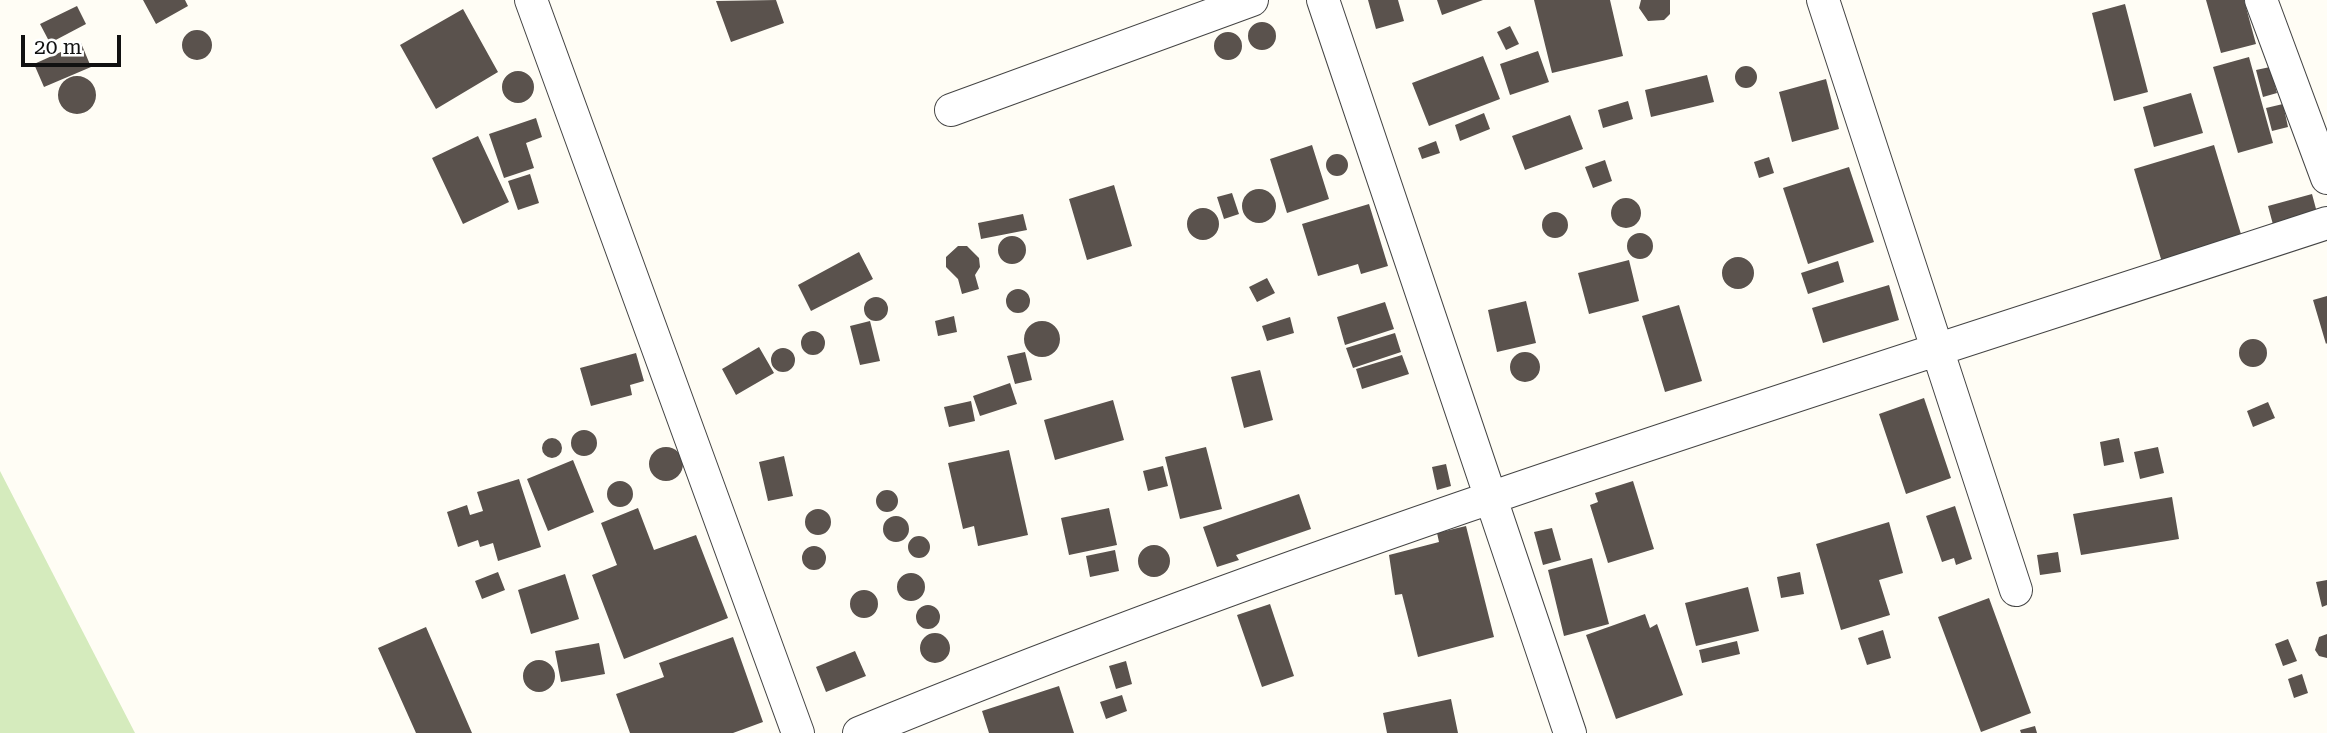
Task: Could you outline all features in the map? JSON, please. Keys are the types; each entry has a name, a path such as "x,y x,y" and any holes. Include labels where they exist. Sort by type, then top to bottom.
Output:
{"street":[{"path":"531,0 798,733"},
{"path":"951,110 1252,0"},
{"path":"1323,0 1570,733"},
{"path":"1824,0 1936,351 2016,590"},
{"path":"2261,0 2327,178"},
{"path":"859,733 1048,655 1492,496 2327,223"}],"green space":[{"path":"0,471 135,733 0,733"}],"building":[{"path":"143,0 185,0 188,6 156,24"},
{"path":"776,0 784,23 731,42 716,1"},
{"path":"1368,0 1398,0 1404,21 1376,29"},
{"path":"1437,0 1483,0 1442,15"},
{"path":"1534,0 1610,0 1623,56 1552,73"},
{"path":"1641,0 1670,0 1670,14 1664,20 1648,21 1639,8"},
{"path":"2206,0 2244,0 2256,44 2221,53"},
{"path":"2125,4 2148,92 2114,101 2092,13"},
{"path":"77,6 86,24 50,43 40,24"},
{"path":"463,9 498,72 436,109 400,45"},
{"path":"1262,22 1272,26 1276,36 1272,46 1262,50 1252,46 1248,36 1252,26"},
{"path":"1510,26 1519,44 1506,50 1497,32"},
{"path":"197,30 203,31 211,39 211,51 203,59 197,60 191,59 183,51 182,45 183,39 191,31"},
{"path":"1228,32 1238,36 1242,46 1238,56 1228,60 1218,56 1214,46 1218,36"},
{"path":"81,43 91,67 44,87 34,64"},
{"path":"1538,51 1549,82 1510,95 1500,64"},
{"path":"1483,56 1500,99 1429,126 1412,83"},
{"path":"2249,57 2273,143 2238,153 2213,67"},
{"path":"1746,66 1754,69 1757,77 1754,85 1746,88 1738,85 1735,77 1738,69"},
{"path":"2270,67 2277,93 2263,97 2256,70"},
{"path":"518,71 529,76 534,87 529,98 518,103 507,98 502,87 507,76"},
{"path":"1707,75 1714,102 1651,117 1645,90"},
{"path":"77,76 91,81 96,95 91,109 77,114 63,109 58,95 63,81"},
{"path":"1826,79 1839,129 1792,142 1779,92"},
{"path":"2191,93 2203,133 2154,147 2143,107"},
{"path":"1628,101 1633,119 1603,128 1598,110"},
{"path":"2283,104 2288,127 2272,131 2266,108"},
{"path":"1484,113 1490,129 1460,141 1455,125"},
{"path":"1570,115 1583,149 1525,170 1512,136"},
{"path":"536,118 542,137 526,143 534,168 504,178 489,134"},
{"path":"478,136 509,202 463,224 432,158"},
{"path":"1436,141 1440,153 1422,159 1418,148"},
{"path":"1312,145 1329,199 1287,213 1270,159"},
{"path":"2214,145 2244,244 2164,269 2134,169"},
{"path":"1333,154 1341,154 1348,161 1348,169 1341,176 1333,176 1326,169 1326,161"},
{"path":"1769,157 1774,173 1759,178 1754,162"},
{"path":"1605,160 1612,181 1593,188 1585,167"},
{"path":"1849,167 1874,242 1808,264 1783,188"},
{"path":"530,174 539,203 518,210 508,181"},
{"path":"1114,185 1132,246 1087,260 1069,199"},
{"path":"1259,189 1271,194 1276,206 1271,218 1259,223 1247,218 1242,206 1247,194"},
{"path":"1232,193 1239,214 1224,219 1217,197"},
{"path":"2312,194 2319,220 2275,232 2268,206"},
{"path":"1626,198 1637,202 1641,213 1637,224 1626,228 1615,224 1611,213 1615,202"},
{"path":"1369,204 1388,266 1361,274 1358,264 1318,276 1302,224"},
{"path":"1203,208 1215,212 1219,224 1215,236 1203,240 1191,236 1187,224 1191,212"},
{"path":"1555,212 1564,216 1568,225 1564,234 1555,238 1546,234 1542,225 1546,216"},
{"path":"1023,214 1027,230 981,239 978,223"},
{"path":"1640,233 1649,237 1653,246 1649,255 1640,259 1631,255 1627,246 1631,237"},
{"path":"1012,236 1022,240 1026,250 1022,260 1012,264 1002,260 998,250 1002,240"},
{"path":"958,246 967,246 979,258 980,267 975,275 979,289 962,294 958,279 946,267 946,257"},
{"path":"859,252 873,279 811,311 798,285"},
{"path":"1738,257 1749,262 1754,273 1749,284 1738,289 1727,284 1722,273 1727,262"},
{"path":"1629,260 1639,301 1589,314 1578,273"},
{"path":"1838,261 1844,282 1808,294 1801,273"},
{"path":"1267,278 1275,293 1257,302 1249,287"},
{"path":"1889,285 1899,320 1823,343 1812,308"},
{"path":"1018,289 1029,296 1030,301 1023,312 1018,313 1007,306 1006,301 1013,290"},
{"path":"2327,296 2327,343 2326,344 2313,300"},
{"path":"876,297 884,301 888,309 884,317 876,321 868,317 864,309 868,301"},
{"path":"1526,301 1536,343 1497,352 1488,310"},
{"path":"1385,302 1394,329 1345,345 1337,317"},
{"path":"1679,305 1702,381 1665,392 1642,316"},
{"path":"954,316 957,332 938,336 935,321"},
{"path":"1290,317 1294,333 1267,341 1262,326"},
{"path":"870,321 880,361 860,365 850,326"},
{"path":"1042,321 1054,327 1060,339 1054,351 1042,357 1030,351 1024,339 1030,327"},
{"path":"813,331 822,334 825,343 822,352 813,355 804,352 801,343 804,334"},
{"path":"1395,333 1401,352 1353,368 1346,348"},
{"path":"2253,339 2263,343 2267,353 2263,363 2253,367 2243,363 2239,353 2243,343"},
{"path":"759,347 774,373 736,395 722,369"},
{"path":"783,348 792,351 795,360 792,369 783,372 774,369 771,360 774,351"},
{"path":"1025,352 1032,380 1015,384 1007,356"},
{"path":"1525,352 1536,356 1540,367 1536,378 1525,382 1514,378 1510,367 1514,356"},
{"path":"636,353 644,381 630,385 632,395 591,406 580,368"},
{"path":"1402,355 1409,374 1362,389 1356,369"},
{"path":"1260,370 1273,420 1244,428 1231,377"},
{"path":"1010,383 1017,404 980,416 973,396"},
{"path":"1924,398 1951,478 1906,494 1879,414"},
{"path":"1113,400 1124,440 1055,460 1044,420"},
{"path":"971,401 975,421 949,427 944,407"},
{"path":"2268,402 2275,418 2253,427 2247,411"},
{"path":"584,430 593,434 597,443 593,452 584,456 575,452 571,443 575,434"},
{"path":"552,438 559,441 562,448 559,455 552,458 545,455 542,448 545,441"},
{"path":"2119,438 2124,462 2104,466 2100,442"},
{"path":"666,447 678,452 683,464 678,476 666,481 654,476 649,464 654,452"},
{"path":"1206,447 1222,509 1180,519 1165,457"},
{"path":"2158,447 2164,473 2140,479 2134,452"},
{"path":"1009,450 1028,535 978,546 974,526 963,529 948,463"},
{"path":"784,456 793,496 768,501 759,462"},
{"path":"573,460 594,512 548,531 527,479"},
{"path":"1446,464 1451,486 1437,490 1432,467"},
{"path":"1163,466 1168,486 1148,491 1143,471"},
{"path":"519,479 541,547 498,561 493,543 480,547 478,540 458,547 447,512 467,505 470,515 483,511 477,492"},
{"path":"620,481 629,485 633,494 629,503 620,507 611,503 607,494 611,485"},
{"path":"1633,481 1654,549 1608,563 1590,505 1598,502 1595,493"},
{"path":"887,490 895,493 898,501 895,509 887,512 879,509 876,501 879,493"},
{"path":"1299,494 1311,529 1236,555 1239,560 1217,567 1203,527"},
{"path":"2172,497 2179,539 2081,555 2073,514"},
{"path":"1955,506 1972,559 1956,565 1954,558 1942,562 1926,516"},
{"path":"638,508 654,550 696,535 728,618 624,659 592,575 617,565 601,523"},
{"path":"1109,508 1117,545 1069,555 1061,518"},
{"path":"818,509 827,513 831,522 827,531 818,535 809,531 805,522 809,513"},
{"path":"896,516 905,520 909,529 905,538 896,542 887,538 883,529 887,520"},
{"path":"1889,522 1903,573 1879,580 1890,615 1841,630 1816,544"},
{"path":"1466,526 1494,637 1418,657 1402,594 1395,595 1389,555 1439,542 1437,533"},
{"path":"1552,528 1561,560 1543,565 1534,532"},
{"path":"919,536 929,543 930,547 923,557 919,558 909,551 908,547 915,537"},
{"path":"1154,545 1165,550 1170,561 1165,572 1154,577 1143,572 1138,561 1143,550"},
{"path":"809,546 819,546 826,553 826,563 819,570 809,570 802,563 802,553"},
{"path":"1115,550 1119,571 1090,577 1086,556"},
{"path":"2058,552 2061,572 2040,575 2037,555"},
{"path":"1592,558 1609,624 1564,636 1548,570"},
{"path":"498,572 505,590 482,599 475,581"},
{"path":"1800,572 1804,594 1781,598 1777,577"},
{"path":"911,573 921,577 925,587 921,597 911,601 901,597 897,587 901,577"},
{"path":"565,574 579,619 531,634 518,590"},
{"path":"2327,580 2327,605 2322,607 2316,582"},
{"path":"1748,587 1759,631 1696,646 1685,603"},
{"path":"864,590 874,594 878,604 874,614 864,618 854,614 850,604 854,594"},
{"path":"1989,598 2031,713 1981,732 1938,617"},
{"path":"1270,604 1294,676 1262,687 1237,615"},
{"path":"928,605 937,608 940,617 937,626 928,629 919,626 916,617 919,608"},
{"path":"1645,614 1650,628 1657,624 1683,695 1616,719 1586,635"},
{"path":"426,627 472,733 416,733 378,648"},
{"path":"1883,630 1891,658 1867,665 1858,638"},
{"path":"935,633 946,637 950,648 946,659 935,663 924,659 920,648 924,637"},
{"path":"2327,634 2327,658 2319,656 2315,650 2319,637"},
{"path":"733,637 763,722 733,733 630,733 616,694 664,677 659,663"},
{"path":"2288,639 2297,661 2283,666 2275,644"},
{"path":"1737,641 1740,654 1702,663 1699,650"},
{"path":"599,643 605,674 561,682 555,651"},
{"path":"855,651 866,676 826,692 816,667"},
{"path":"539,660 550,665 555,676 550,687 539,692 528,687 523,676 528,665"},
{"path":"1126,661 1132,684 1116,689 1109,666"},
{"path":"2302,674 2308,693 2294,698 2288,679"},
{"path":"1059,686 1074,733 989,733 982,711"},
{"path":"1122,695 1127,711 1106,719 1100,702"},
{"path":"1451,699 1458,733 1387,733 1383,713"},
{"path":"2035,726 2037,733 2021,733 2020,730"}]}
